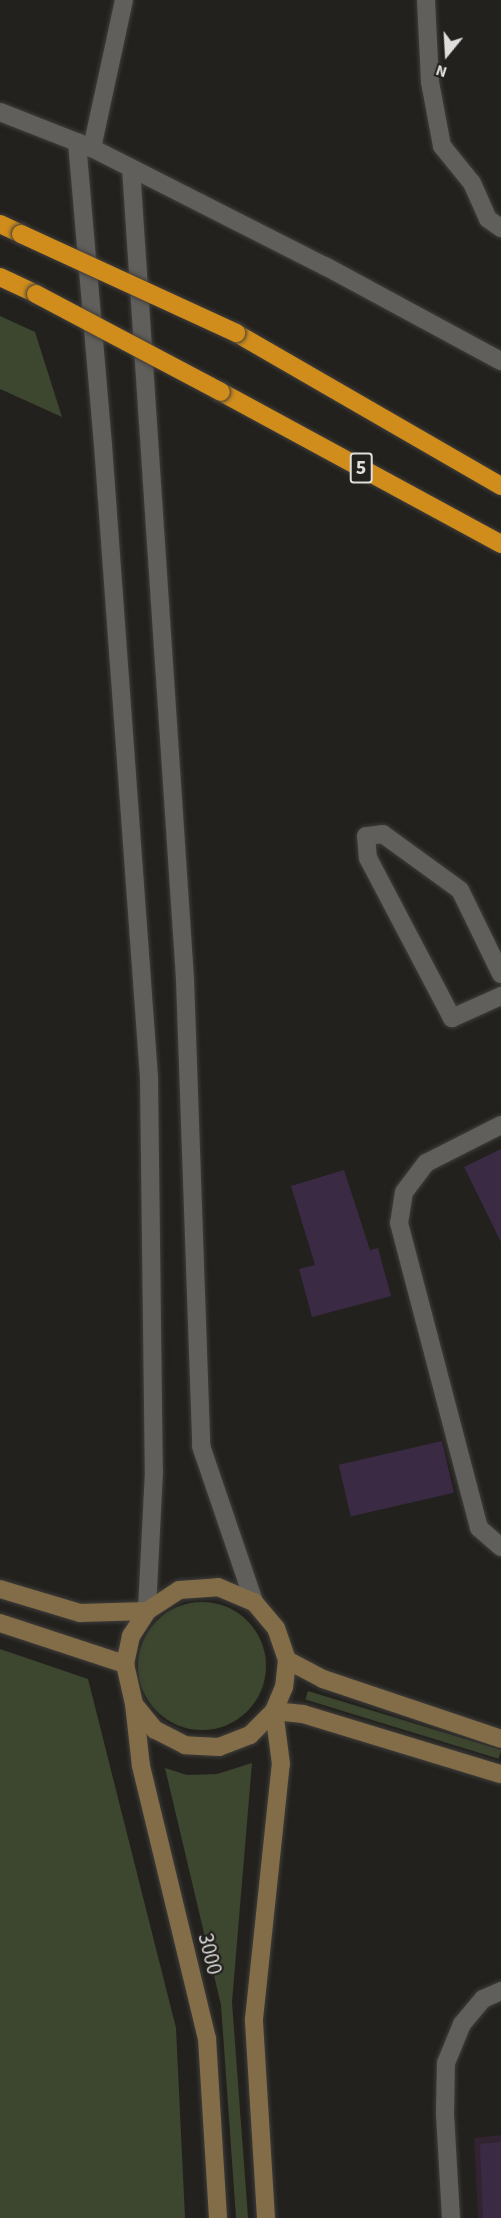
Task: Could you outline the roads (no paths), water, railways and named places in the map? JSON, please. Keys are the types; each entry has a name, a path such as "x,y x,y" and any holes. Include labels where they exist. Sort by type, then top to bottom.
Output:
{"highway":[{"path":"0,224 236,333 501,486"},
{"name":"5","path":"0,277 221,392 501,544"}],"street":[{"path":"124,0 84,145 103,445 149,1078 154,1471 147,1611"},
{"path":"426,0 430,82 442,146 472,183 488,219 501,228"},
{"path":"0,112 84,145 131,168 325,266 501,361"},
{"path":"131,168 185,980 201,1446 254,1602 276,1628 287,1660 285,1687 274,1711 250,1735 219,1747 185,1745 155,1730 134,1704 125,1664 131,1636 147,1611 179,1590 218,1587 254,1602"},
{"path":"501,974 460,890 383,834 366,836 368,858 452,1018 501,996"},
{"path":"501,1125 426,1162 404,1192 399,1223 479,1528 501,1547"},
{"path":"0,1588 80,1613 147,1611"},
{"path":"0,1623 125,1664"},
{"path":"287,1660 323,1679 501,1739"},
{"name":"3000","path":"134,1704 141,1766 207,2038 218,2218"},
{"path":"274,1711 303,1714 501,1774"},
{"path":"266,2218 254,2019 281,1764 274,1711"},
{"path":"451,2218 445,2113 446,2063 462,2024 483,1999 501,1991"}]}
